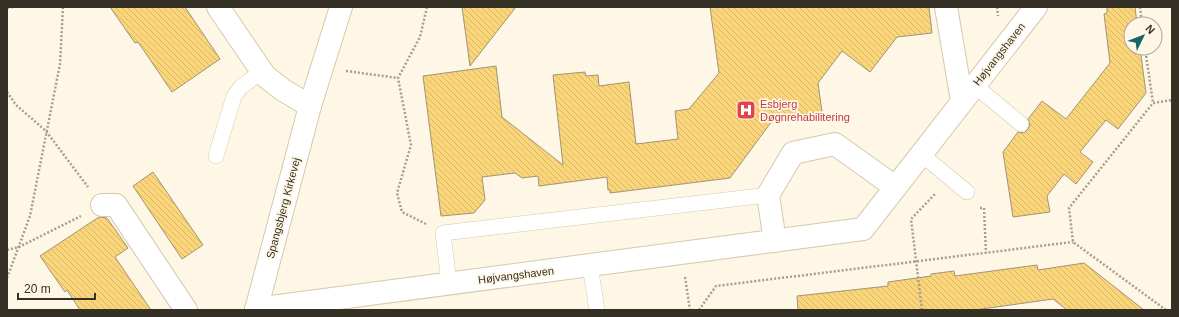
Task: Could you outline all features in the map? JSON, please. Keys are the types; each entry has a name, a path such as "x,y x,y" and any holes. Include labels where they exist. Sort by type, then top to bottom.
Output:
{"street":[{"path":"218,7 262,71 283,90 310,106"},
{"name":"Spangsbjerg Kirkevej","path":"256,309 310,106 340,7"},
{"name":"Højvangshaven","path":"946,7 968,93"},
{"name":"Højvangshaven","path":"256,309 863,229 1036,7"},
{"path":"775,241 768,195 793,154 835,144 895,187"},
{"path":"102,205 116,205 186,310"}],"lane":[{"path":"216,156 234,96 241,87 262,71"},
{"path":"968,93 1021,124"},
{"path":"921,154 967,192"},
{"path":"449,284 442,233 768,195"},
{"path":"590,265 597,310"}],"path":[{"path":"7,8 13,7"},
{"path":"7,278 30,216 60,64 63,7"},
{"path":"427,7 420,37 398,78 411,145 397,193 402,212 442,233"},
{"path":"1147,56 1153,103"},
{"path":"322,67 398,78"},
{"path":"7,92 16,105 46,131 102,205 19,247 7,250"},
{"path":"1073,242 1070,208 1153,103 1172,100"},
{"path":"922,310 915,262 912,219 950,178"},
{"path":"967,192 969,208 984,208 986,253"},
{"path":"699,310 716,286 1073,242 1166,310"}],"building":[{"path":"110,7 185,7 220,59 172,92 138,42 135,43"},
{"path":"462,7 516,7 470,66"},
{"path":"710,7 929,7 932,33 897,37 870,72 842,51 818,83 822,112 775,117 730,178 610,193 610,190 608,190 607,177 539,186 538,176 522,178 515,173 482,177 485,200 474,213 441,216 423,76 496,66 502,117 563,165 553,75 585,72 586,76 598,75 599,86 629,82 636,144 678,139 675,111 689,109 719,73"},
{"path":"1107,7 1135,7 1136,16 1123,16 1123,56 1141,56 1146,93 1118,129 1106,120 1080,152 1093,162 1076,184 1064,174 1047,196 1050,212 1013,217 1003,152 1018,132 1024,133 1028,129 1030,125 1028,119 1042,101 1066,119 1110,63 1104,14 1107,13"},
{"path":"153,172 203,245 182,259 133,186"},
{"path":"99,217 107,218 128,248 115,257 151,310 80,310 67,290 65,292 40,256"},
{"path":"1084,263 1144,310 1067,310 1053,299 975,310 798,310 797,296 888,286 888,282 954,271 955,276 1037,265 1038,270"}],"place":[{"name":"Esbjerg Døgnrehabilitering","path":"746,110"}]}
